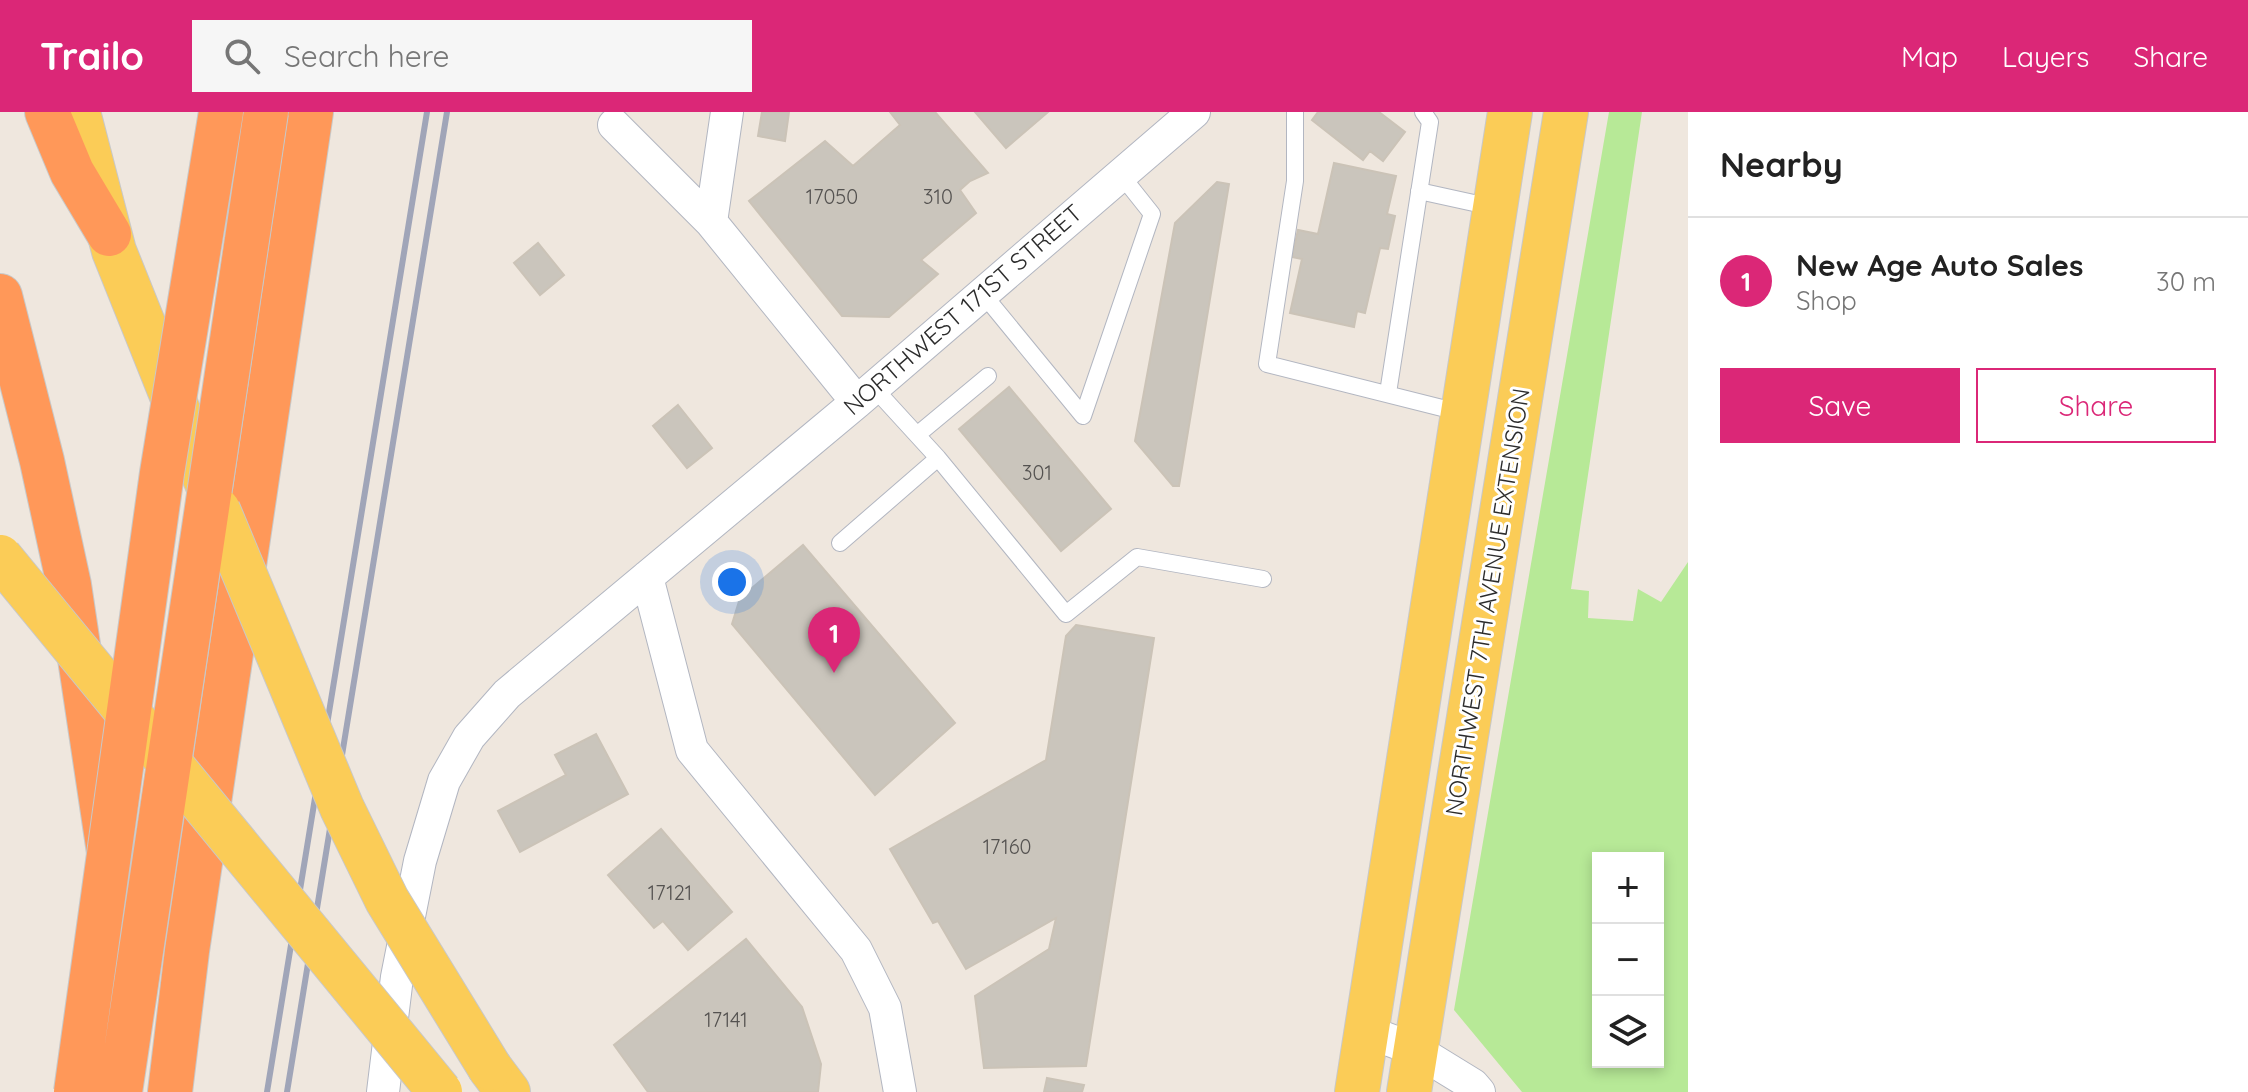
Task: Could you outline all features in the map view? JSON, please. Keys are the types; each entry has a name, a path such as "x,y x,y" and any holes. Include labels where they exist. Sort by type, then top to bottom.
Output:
{"highway":[{"path":"47,112 72,172 109,234"},
{"path":"76,1092 162,473 221,112"},
{"path":"252,112 259,230 273,372"},
{"path":"122,1092 266,112"},
{"path":"170,1092 187,951 311,112"},
{"path":"0,296 42,461 69,585 97,764 110,859 121,986 122,1092"}],"main road":[{"path":"78,112 109,234 147,338 342,808 387,900 499,1080"},
{"path":"1357,1092 1510,112"},
{"name":"NORTHWEST 7TH AVENUE EXTENSION","path":"1412,1071 1566,112"},
{"path":"0,557 440,1092"}],"street":[{"path":"711,222 727,112"},
{"name":"NORTHWEST 171ST STREET","path":"383,1092 397,977 424,848 444,781 469,737 507,694 865,395 1194,112"},
{"path":"614,125 711,222 865,395"},
{"path":"647,577 692,750 856,950 885,1008 900,1092"},
{"path":"1366,1031 1412,1071 1473,1085 1479,1092"}],"lane":[{"path":"1295,112 1295,181 1267,364 1463,413"},
{"path":"1388,393 1430,122 1423,112"},
{"path":"983,294 1083,416 1152,214 1121,175"},
{"path":"1419,191 1496,208"},
{"path":"917,435 988,376"},
{"path":"865,395 917,435 1066,614 1137,557 1263,579"},
{"path":"840,543 938,458"}],"green space":[{"path":"1609,112 1642,112 1571,589 1589,591 1588,618 1633,621 1638,589 1661,602 1688,562 1688,1092 1522,1092 1454,1010"}],"building":[{"path":"762,112 789,112 785,141 758,136"},
{"path":"890,112 935,112 988,173 970,181 960,190 976,213 921,260 938,274 889,317 842,316 749,201 825,141 853,166 900,125"},
{"path":"975,112 1048,112 1006,148"},
{"path":"1318,112 1379,112 1405,132 1383,161 1370,151 1363,160 1312,120"},
{"path":"1334,163 1396,176 1387,214 1395,216 1388,249 1380,248 1365,313 1357,311 1354,327 1290,313 1302,259 1292,257 1298,230 1318,234"},
{"path":"1217,182 1229,184 1179,486 1173,486 1135,441 1175,223"},
{"path":"538,243 564,275 540,295 514,263"},
{"path":"1009,387 1111,509 1061,551 959,429"},
{"path":"678,405 712,448 687,468 653,426"},
{"path":"803,545 955,723 875,795 732,624 740,598"},
{"path":"1076,625 1154,638 1086,1066 984,1068 975,996 1049,949 1056,918 966,969 938,921 933,923 890,849 1046,760 1066,636"},
{"path":"596,734 628,794 520,852 498,811 566,775 555,755"},
{"path":"661,829 732,912 688,950 663,921 654,928 608,875"},
{"path":"746,939 802,1007 821,1064 818,1092 648,1092 614,1045"},
{"path":"1047,1078 1084,1085 1082,1092 1044,1092"}],"railway":[{"path":"267,1092 427,112"},
{"path":"287,1092 447,112"}],"place":[{"name":"New Age Auto Sales","path":"834,673"}]}
